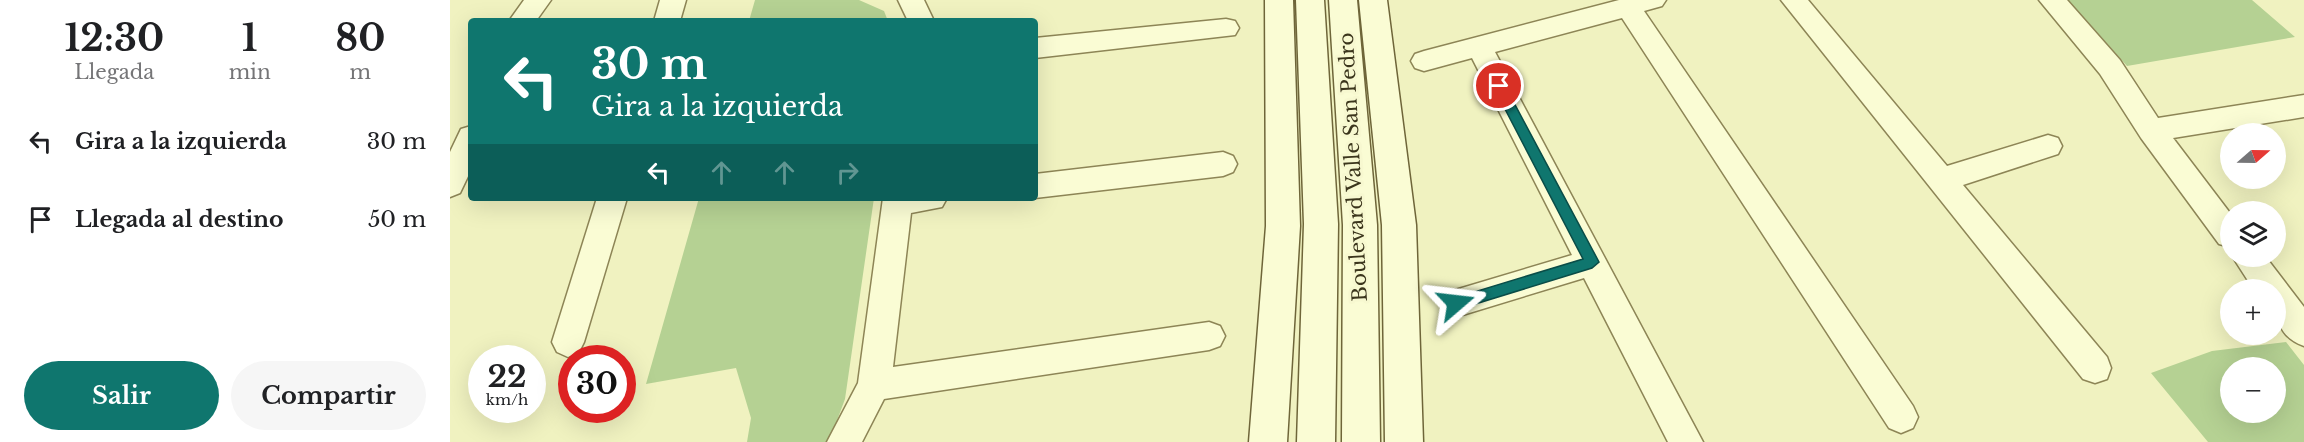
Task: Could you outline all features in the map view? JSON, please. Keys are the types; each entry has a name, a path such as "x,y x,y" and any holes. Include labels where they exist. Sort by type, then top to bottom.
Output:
{"main road":[{"path":"1268,442 1283,226 1279,0"},
{"name":"Boulevard Valle San Pedro","path":"1310,0 1321,224 1316,442"},
{"name":"Boulevard Valle San Pedro","path":"1343,0 1360,225 1360,442"},
{"name":"Boulevard Valle San Pedro","path":"1373,0 1399,225 1404,442"}],"street":[{"path":"524,18 538,0"},
{"path":"668,18 673,0"},
{"path":"911,0 920,18"},
{"path":"1794,0 2095,368"},
{"path":"2052,0 2110,67 2151,130 2220,222"},
{"path":"1424,61 1641,3 1901,417"},
{"path":"1038,48 1226,28"},
{"path":"1479,46 1686,442"},
{"path":"2151,130 2304,106"},
{"path":"450,185 468,144"},
{"path":"1941,180 2048,146"},
{"path":"1038,186 1223,164"},
{"path":"567,342 611,201"},
{"path":"844,442 874,385 898,201"},
{"path":"1456,303 1592,262"},
{"path":"2286,309 2304,333"},
{"path":"874,385 1209,336"}],"green space":[{"path":"755,0 859,0 884,11 887,18 750,18"},
{"path":"2068,0 2252,0 2295,37 2127,66"},
{"path":"698,201 874,201 845,399 829,442 747,442 751,418 736,368 646,384"},
{"path":"2286,342 2304,365 2304,442 2208,442 2151,373 2212,351 2261,345 2286,345"}],"route":[{"path":"1456,303 1592,262 1499,86"}]}
